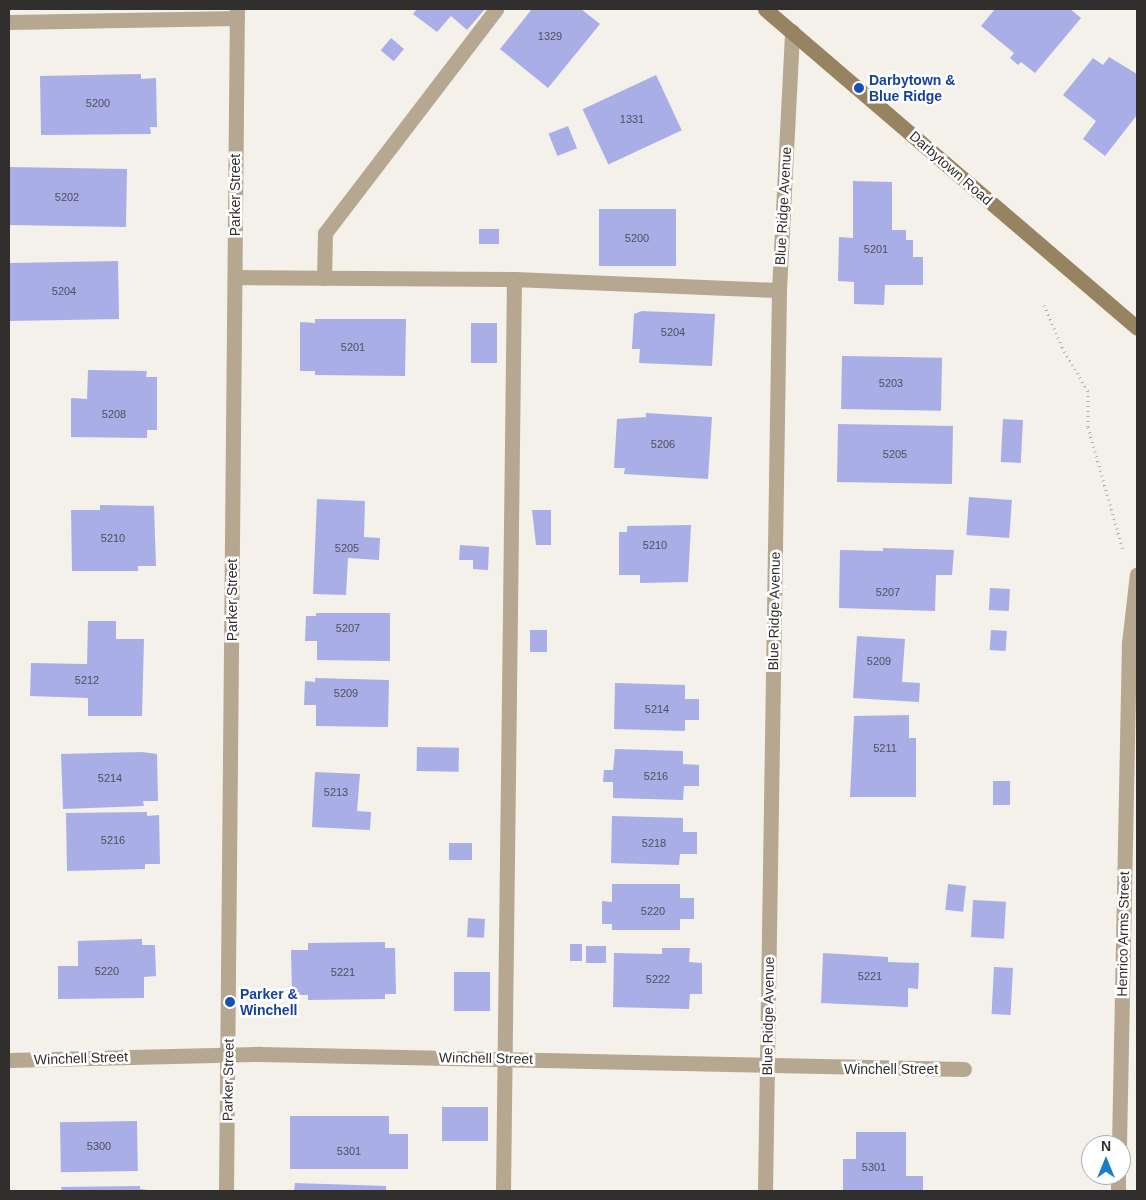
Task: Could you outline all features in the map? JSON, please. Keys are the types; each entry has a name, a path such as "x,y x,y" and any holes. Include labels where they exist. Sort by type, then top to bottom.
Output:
{"main road":[{"name":"Darbytown Road","path":"765,9 1137,328"}],"street":[{"path":"324,278 325,233 496,9"},
{"path":"9,22 237,13"},
{"name":"Parker Street","path":"226,1191 229,1054 237,13"},
{"name":"Blue Ridge Avenue","path":"764,1191 779,290 792,31"},
{"path":"235,277 514,279 779,290"},
{"path":"503,1191 507,1058 514,279"},
{"name":"Henrico Arms Street","path":"1119,1135 1129,643 1137,574"},
{"name":"Winchell Street","path":"9,1060 229,1054 507,1058 767,1068 964,1069"}],"path":[{"path":"1044,305 1062,347 1088,391 1088,427 1121,534 1123,553"}],"building":[{"path":"417,9 485,9 467,30 451,16 437,32 413,14"},
{"path":"532,9 581,9 600,24 548,88 500,49"},
{"path":"995,9 1070,9 1081,18 1035,73 1021,62 1018,65 1010,58 1014,53 981,26"},
{"path":"391,38 404,49 394,61 381,50"},
{"path":"1109,57 1137,74 1137,115 1105,156 1083,139 1096,121 1063,95 1093,58 1103,65"},
{"path":"141,74 141,79 156,78 157,127 150,127 151,134 41,135 40,76"},
{"path":"656,75 682,130 608,165 583,109"},
{"path":"568,126 577,148 558,156 549,134"},
{"path":"9,167 127,169 126,227 9,225"},
{"path":"853,181 892,182 892,230 906,230 906,240 913,240 913,257 923,257 923,285 885,285 884,305 854,304 854,282 838,281 839,237 853,238"},
{"path":"599,209 676,209 676,266 599,266"},
{"path":"479,229 499,229 499,244 479,244"},
{"path":"118,261 119,319 10,321 9,263"},
{"path":"642,311 715,314 712,366 639,363 640,349 632,349 634,314"},
{"path":"315,319 406,319 405,376 315,375 315,371 300,371 300,322 315,323"},
{"path":"471,323 497,323 497,363 471,363"},
{"path":"842,356 942,358 941,411 841,409"},
{"path":"88,370 147,371 146,377 157,377 157,430 147,430 147,438 71,437 71,398 87,399"},
{"path":"646,413 712,417 708,479 624,474 625,468 614,468 617,419 646,417"},
{"path":"1003,419 1023,420 1021,463 1001,462"},
{"path":"838,424 953,426 952,484 837,482"},
{"path":"969,497 1012,500 1009,538 966,535"},
{"path":"317,499 365,501 364,537 380,538 379,560 348,558 346,595 313,594"},
{"path":"100,505 154,506 156,566 138,566 138,571 72,571 71,510 100,510"},
{"path":"532,510 551,510 551,545 536,545"},
{"path":"691,525 688,582 640,583 640,575 619,575 619,532 627,532 627,526"},
{"path":"460,545 489,547 488,570 473,569 473,560 459,560"},
{"path":"883,548 954,550 952,575 936,575 935,611 839,608 840,550 883,551"},
{"path":"990,588 1010,589 1009,611 989,610"},
{"path":"316,613 390,613 390,661 317,660 317,641 305,641 306,616 316,616"},
{"path":"88,621 116,621 116,639 144,639 142,716 88,716 88,698 30,696 31,663 87,664"},
{"path":"530,630 547,630 547,652 530,652"},
{"path":"991,630 1007,631 1006,651 990,650"},
{"path":"857,636 905,639 902,682 920,683 919,702 853,698"},
{"path":"315,678 389,680 388,727 316,726 316,705 304,705 305,681 315,682"},
{"path":"615,683 685,685 685,699 699,699 699,720 685,720 685,731 614,729"},
{"path":"909,715 909,738 916,738 916,797 850,797 854,716"},
{"path":"417,747 459,748 459,772 417,771"},
{"path":"615,749 683,751 683,764 699,765 699,786 684,786 683,800 613,798 613,782 603,782 604,770 613,770"},
{"path":"142,752 157,754 158,801 143,801 144,806 63,809 61,754"},
{"path":"315,772 360,774 357,811 371,812 370,830 312,827"},
{"path":"993,781 1010,781 1010,805 993,805"},
{"path":"147,812 147,816 159,815 160,864 145,864 145,869 67,871 66,813"},
{"path":"612,816 683,818 683,832 697,832 697,854 680,854 679,865 611,863"},
{"path":"449,843 472,843 472,860 449,860"},
{"path":"612,884 680,884 680,898 694,898 694,919 680,919 680,930 612,930 612,924 602,924 602,901 612,902"},
{"path":"948,884 966,886 963,912 945,910"},
{"path":"973,900 1006,902 1004,939 971,937"},
{"path":"468,918 485,919 484,938 467,937"},
{"path":"142,939 142,945 155,945 156,976 144,977 144,998 58,999 58,966 78,966 78,941"},
{"path":"385,942 385,948 395,948 396,994 385,994 385,999 308,1000 308,995 292,995 291,950 308,950 308,943"},
{"path":"570,944 582,944 582,961 570,961"},
{"path":"586,946 606,946 606,963 586,963"},
{"path":"662,948 690,948 689,962 702,963 702,994 690,994 689,1009 613,1007 614,953 662,954"},
{"path":"823,953 888,957 888,962 919,963 918,989 908,988 908,1007 821,1003"},
{"path":"994,967 1013,968 1011,1015 992,1014"},
{"path":"454,972 490,972 490,1011 454,1011"},
{"path":"442,1107 488,1107 488,1141 442,1141"},
{"path":"290,1116 389,1116 389,1134 408,1134 408,1169 290,1169"},
{"path":"137,1121 138,1171 61,1172 60,1122"},
{"path":"856,1132 906,1132 906,1176 923,1176 923,1191 843,1191 843,1159 856,1159"},
{"path":"295,1183 386,1186 386,1191 294,1191"},
{"path":"140,1186 140,1189 156,1191 62,1191 61,1187"}],"place":[{"name":"Darbytown & Blue Ridge","path":"859,88"},
{"name":"Parker & Winchell","path":"230,1002"}]}
